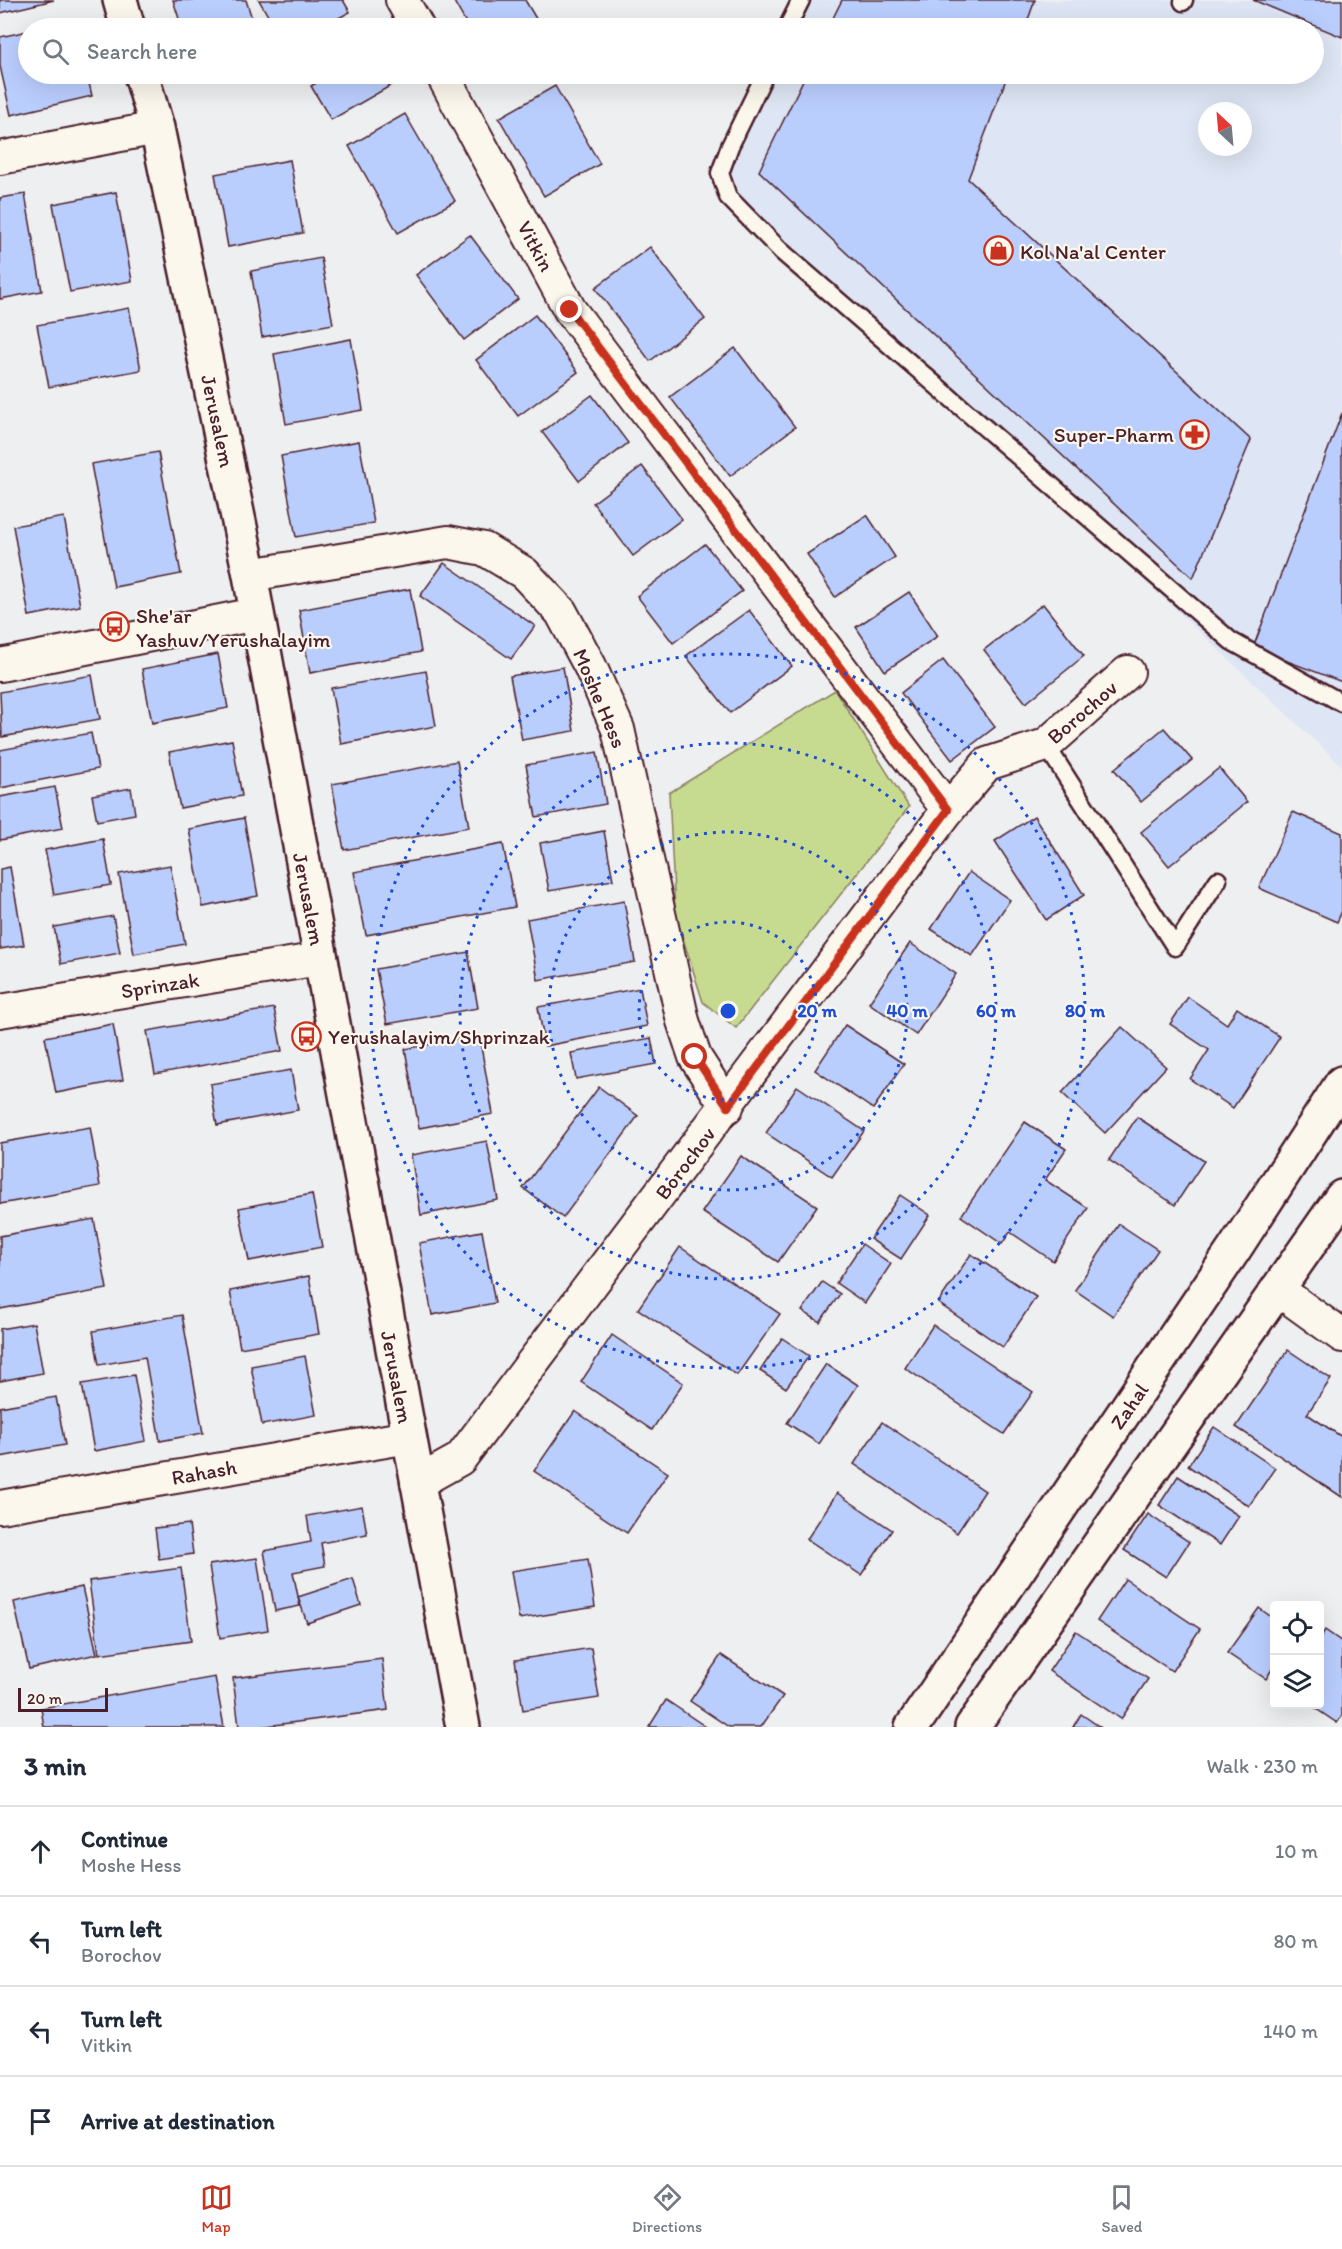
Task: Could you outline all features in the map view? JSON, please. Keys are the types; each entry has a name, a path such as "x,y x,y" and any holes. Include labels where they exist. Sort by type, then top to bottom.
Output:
{"street":[{"path":"120,0 125,18"},
{"path":"402,0 412,18"},
{"name":"Jerusalem","path":"144,84 157,128 250,576 463,1727"},
{"name":"Vitkin","path":"447,84 570,310 948,810"},
{"path":"0,158 157,128"},
{"name":"Moshe Hess","path":"250,576 448,542 484,549 524,573 561,612 590,666 618,729 683,1021 695,1057 728,1107"},
{"path":"0,665 256,614"},
{"name":"Borochov","path":"417,1483 460,1459 728,1107 948,810 987,764 1046,745 1128,672"},
{"name":"Sprinzak","path":"0,1011 320,959"},
{"name":"Zahal","path":"912,1727 1235,1248 1342,1083"},
{"path":"972,1727 1342,1197"},
{"path":"1276,1289 1342,1336"},
{"name":"Rahash","path":"0,1507 409,1437"}],"lane":[{"path":"792,18 801,0"},
{"path":"760,84 720,173 728,196 781,251 1231,641 1342,703"},
{"path":"1046,745 1175,947 1218,880"}],"shaded area":[{"path":"792,0 1342,0 1342,766 710,171 752,84 1324,84 1324,18 784,18"}],"green space":[{"path":"835,690 909,807 736,1028 703,1002 675,913 669,793"}],"building":[{"path":"0,0 54,0 0,13"},
{"path":"173,0 246,0 252,18 179,18"},
{"path":"259,0 343,0 350,12 339,18 269,18"},
{"path":"453,0 525,0 536,18 463,18"},
{"path":"842,0 1035,0 1029,18 833,18"},
{"path":"1253,0 1342,0 1342,37 1324,30 1324,18 1296,18"},
{"path":"18,33 18,84 89,84 92,96 11,115 0,66 0,37"},
{"path":"314,84 394,84 331,120 311,86"},
{"path":"801,84 1004,84 968,179 1251,440 1193,578 759,171"},
{"path":"555,86 600,164 544,196 499,118"},
{"path":"405,114 455,201 398,233 349,146"},
{"path":"290,160 303,233 228,247 215,174"},
{"path":"116,192 132,281 70,292 53,204"},
{"path":"25,194 42,291 0,299 0,198"},
{"path":"470,235 518,299 464,340 416,275"},
{"path":"650,247 705,319 650,361 595,288"},
{"path":"321,258 333,324 262,337 251,271"},
{"path":"129,308 141,370 49,387 37,325"},
{"path":"535,315 578,372 518,416 476,360"},
{"path":"351,339 363,410 286,424 274,354"},
{"path":"735,348 795,427 730,476 670,397"},
{"path":"592,395 628,443 579,481 542,432"},
{"path":"1342,413 1342,682 1253,648"},
{"path":"359,441 374,523 296,537 281,456"},
{"path":"158,452 181,574 114,587 91,464"},
{"path":"642,466 682,519 633,556 593,503"},
{"path":"867,515 895,557 835,597 807,554"},
{"path":"64,517 80,606 29,616 13,526"},
{"path":"705,544 742,591 673,643 637,596"},
{"path":"444,563 535,626 511,659 420,596"},
{"path":"410,589 421,652 310,673 299,610"},
{"path":"909,592 938,636 885,671 856,627"},
{"path":"1043,604 1084,656 1026,703 984,650"},
{"path":"749,610 792,666 730,713 686,656"},
{"path":"218,654 228,708 152,723 142,669"},
{"path":"943,660 995,727 952,760 901,693"},
{"path":"563,667 574,731 522,740 510,676"},
{"path":"426,671 436,726 341,744 331,688"},
{"path":"92,675 100,719 2,737 0,692"},
{"path":"1164,728 1192,760 1141,802 1114,769"},
{"path":"91,733 98,769 0,788 0,750"},
{"path":"232,740 242,796 180,808 169,752"},
{"path":"597,752 606,804 536,817 526,765"},
{"path":"457,761 469,827 344,850 332,784"},
{"path":"1219,768 1247,802 1169,866 1141,832"},
{"path":"55,787 63,828 0,840 0,797"},
{"path":"131,788 135,814 97,821 92,795"},
{"path":"1293,812 1342,833 1342,911 1337,922 1259,888"},
{"path":"1034,816 1084,895 1046,920 995,841"},
{"path":"244,818 258,896 203,907 189,829"},
{"path":"604,831 613,880 549,891 540,843"},
{"path":"103,839 111,885 54,895 45,850"},
{"path":"503,844 515,907 366,935 354,872"},
{"path":"170,865 185,944 134,954 119,874"},
{"path":"10,867 24,945 0,949 0,869"},
{"path":"969,872 1010,900 972,956 931,929"},
{"path":"624,901 635,962 538,980 527,919"},
{"path":"113,916 120,953 61,964 54,927"},
{"path":"910,943 956,974 916,1035 869,1003"},
{"path":"468,952 478,1008 387,1024 376,969"},
{"path":"640,988 647,1026 545,1046 538,1007"},
{"path":"1188,997 1227,1024 1237,1008 1280,1037 1233,1108 1190,1079 1209,1050 1170,1024"},
{"path":"274,1008 282,1051 155,1074 147,1031"},
{"path":"113,1024 123,1080 56,1093 45,1037"},
{"path":"845,1025 904,1064 873,1109 815,1070"},
{"path":"1122,1027 1166,1067 1105,1133 1062,1093"},
{"path":"479,1035 493,1114 419,1128 405,1049"},
{"path":"651,1038 656,1064 576,1079 571,1053"},
{"path":"291,1070 298,1110 217,1125 210,1084"},
{"path":"797,1086 864,1131 832,1177 766,1133"},
{"path":"599,1087 638,1116 563,1218 523,1188"},
{"path":"1137,1117 1204,1161 1175,1205 1109,1160"},
{"path":"1025,1122 1066,1149 1045,1180 1088,1208 1053,1261 1010,1232 1002,1244 961,1216"},
{"path":"90,1127 100,1186 0,1204 0,1143"},
{"path":"487,1141 498,1200 421,1215 411,1155"},
{"path":"741,1156 817,1206 778,1262 702,1212"},
{"path":"312,1194 322,1247 249,1261 239,1208"},
{"path":"900,1195 930,1215 901,1259 870,1239"},
{"path":"94,1219 107,1289 0,1309 0,1236"},
{"path":"1119,1224 1158,1250 1113,1316 1075,1290"},
{"path":"482,1231 495,1303 432,1315 419,1243"},
{"path":"862,1244 891,1264 865,1303 836,1283"},
{"path":"680,1247 780,1314 737,1375 638,1309"},
{"path":"971,1254 1036,1297 1003,1347 938,1303"},
{"path":"309,1276 319,1334 240,1348 230,1291"},
{"path":"822,1282 840,1294 820,1322 802,1311"},
{"path":"182,1315 203,1433 160,1441 145,1357 99,1365 93,1331"},
{"path":"34,1323 43,1373 0,1381 0,1329"},
{"path":"933,1325 1033,1392 1004,1434 905,1368"},
{"path":"612,1335 683,1383 652,1430 581,1382"},
{"path":"782,1338 809,1356 786,1388 760,1371"},
{"path":"1288,1350 1331,1379 1307,1414 1342,1437 1342,1497 1236,1427"},
{"path":"305,1356 316,1415 262,1425 251,1366"},
{"path":"826,1364 858,1385 819,1444 787,1423"},
{"path":"134,1375 146,1441 94,1451 82,1384"},
{"path":"56,1397 65,1445 0,1457 0,1407"},
{"path":"575,1411 668,1473 627,1533 534,1471"},
{"path":"882,1422 985,1491 957,1533 854,1464"},
{"path":"1214,1427 1275,1468 1249,1506 1188,1466"},
{"path":"1178,1476 1239,1516 1220,1545 1159,1505"},
{"path":"837,1493 892,1530 861,1575 807,1539"},
{"path":"362,1506 367,1534 321,1543 325,1566 293,1572 300,1606 275,1611 264,1551 311,1542 307,1516"},
{"path":"1148,1514 1189,1542 1166,1577 1124,1550"},
{"path":"189,1524 193,1554 159,1559 155,1528"},
{"path":"257,1558 268,1630 220,1638 209,1565"},
{"path":"588,1559 595,1607 519,1619 511,1571"},
{"path":"181,1568 191,1641 99,1654 89,1581"},
{"path":"353,1579 361,1605 307,1623 298,1597"},
{"path":"1125,1579 1200,1629 1172,1671 1097,1621"},
{"path":"82,1587 97,1654 29,1669 14,1602"},
{"path":"1259,1608 1270,1616 1270,1672 1266,1679 1227,1653"},
{"path":"1325,1630 1342,1642 1342,1716 1337,1723 1316,1709 1324,1709"},
{"path":"1076,1631 1148,1679 1121,1719 1049,1671"},
{"path":"591,1648 599,1698 523,1710 515,1660"},
{"path":"721,1655 783,1696 761,1727 729,1727 690,1701"},
{"path":"382,1659 388,1710 259,1727 239,1727 233,1678"},
{"path":"215,1677 224,1727 44,1727 41,1708"},
{"path":"666,1700 706,1727 649,1727"},
{"path":"1081,1714 1100,1727 1073,1727"}],"place":[{"name":"Kol Na'al Center","path":"999,251"},
{"name":"Super-Pharm","path":"1195,434"},
{"name":"She'ar Yashuv/Yerushalayim","path":"115,627"},
{"name":"Yerushalayim/Shprinzak","path":"307,1036"}],"route":[{"path":"570,310 948,810 728,1107 695,1057"}]}
